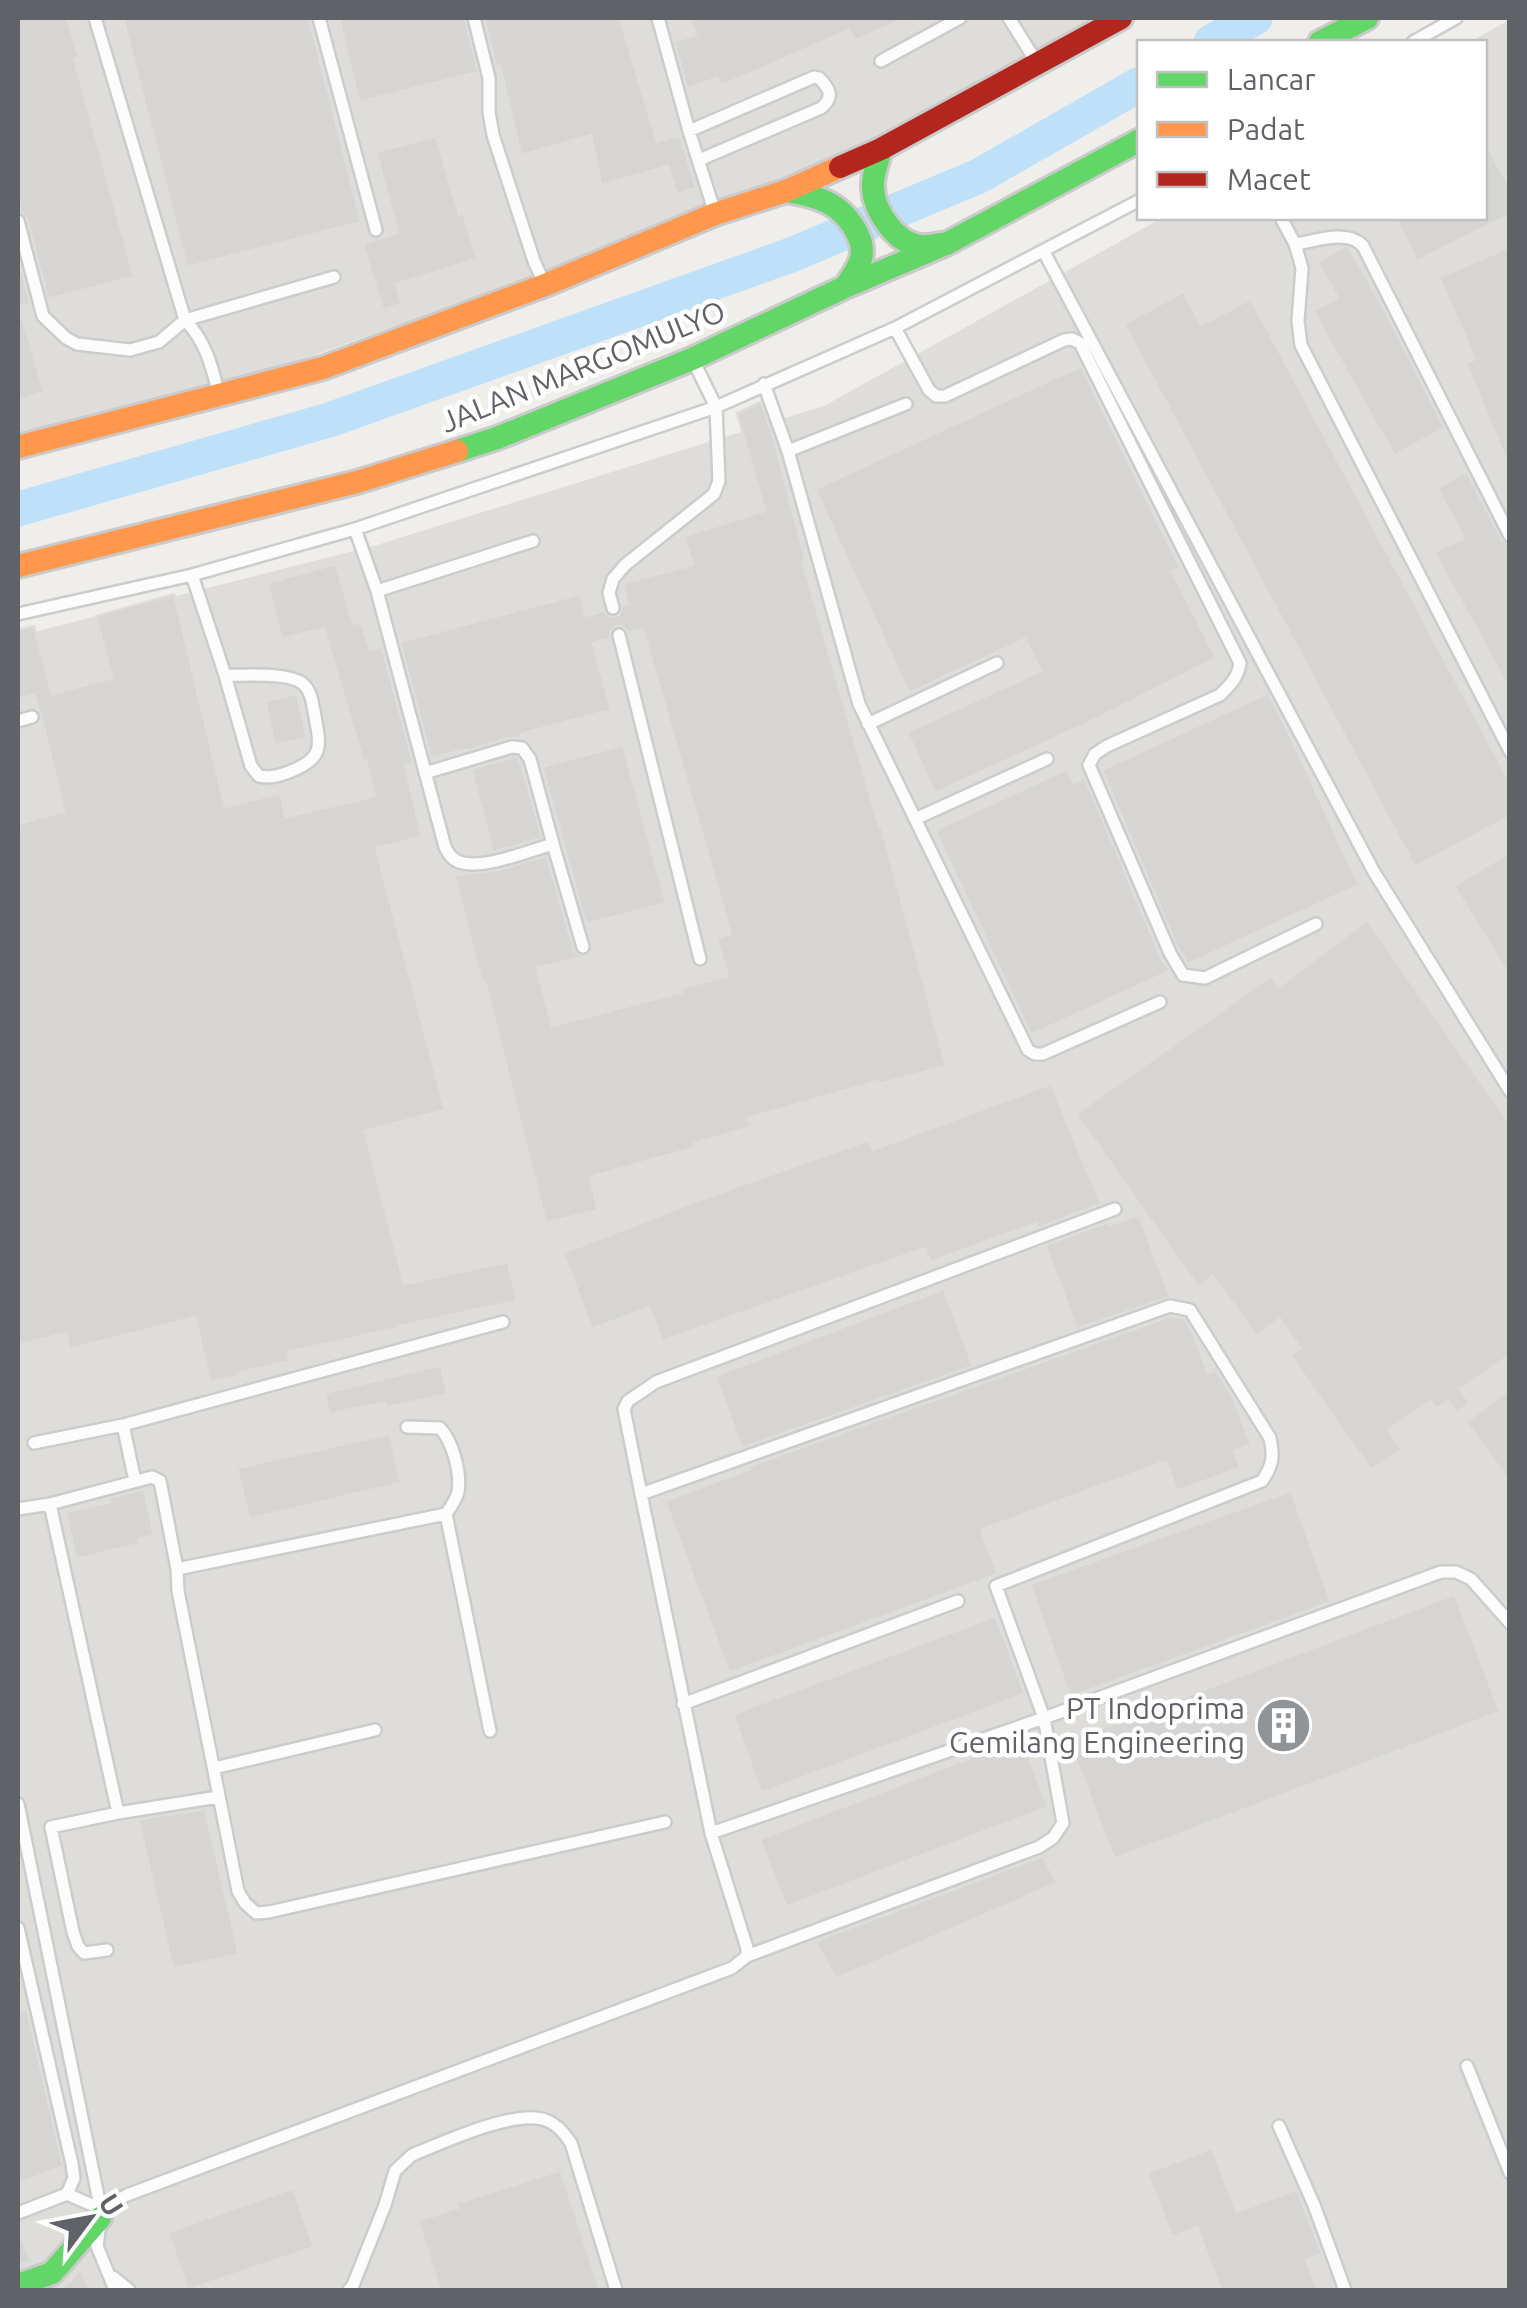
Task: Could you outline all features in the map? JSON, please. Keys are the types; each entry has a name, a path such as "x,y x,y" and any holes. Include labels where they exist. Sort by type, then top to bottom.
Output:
{"main road":[{"path":"18,448 323,368 715,214 786,190 881,149 1121,18"},
{"path":"1324,40 1367,18"},
{"name":"JALAN MARGOMULYO","path":"18,566 357,482 497,438 692,360 851,277 946,244 1137,142"},
{"path":"881,149 873,178 873,195 880,213 893,230 912,243 946,244"},
{"path":"786,190 817,196 846,213 862,251 851,277"},
{"path":"18,2286 58,2268 101,2214"}],"lane":[{"path":"94,18 185,320 199,335 209,356 219,395"},
{"path":"320,18 376,230"},
{"path":"474,18 490,78 493,135 544,284"},
{"path":"658,18 715,214"},
{"path":"881,61 960,18"},
{"path":"1009,18 1037,63"},
{"path":"1417,40 1456,18"},
{"path":"690,131 814,78 827,86 830,95 821,108 699,160"},
{"path":"18,614 192,576 355,529 716,407 895,328 1137,202"},
{"path":"1282,220 1302,268 1298,322 1301,345 1510,751"},
{"path":"18,222 43,316 77,344 130,350 159,342 185,320 334,277"},
{"path":"1295,244 1350,237 1363,246 1510,536"},
{"path":"1044,252 1374,872 1510,1091"},
{"path":"895,328 936,396 946,396 1064,340 1080,343 1240,663 1234,682 1220,695 1107,746 1095,754 1089,765 1183,976 1204,978 1316,924"},
{"path":"613,608 609,594 613,580 625,565 714,494 719,481 716,407 692,360"},
{"path":"764,384 788,451 859,704 1028,1050 1043,1054 1160,1002"},
{"path":"788,451 906,404"},
{"path":"355,529 376,592 444,848 451,858 465,864 554,844"},
{"path":"376,592 533,541"},
{"path":"192,576 250,766 259,776 271,778 315,758 320,745 312,696 303,684 288,678 225,675"},
{"path":"619,636 700,959"},
{"path":"868,724 997,663"},
{"path":"18,720 32,717"},
{"path":"425,773 512,747 522,748 530,759 583,947"},
{"path":"915,818 1047,760"},
{"path":"746,1956 747,1948 711,1832 624,1408 656,1382 1115,1208"},
{"path":"101,2214 127,2195 732,1968 746,1956 1039,1847 1053,1838 1063,1823 1044,1718 996,1586 1262,1481 1272,1468 1274,1456 1270,1438 1190,1310 1170,1306 641,1494"},
{"path":"34,1443 123,1425 504,1322"},
{"path":"123,1425 135,1481"},
{"path":"408,1427 440,1428 448,1438 455,1461 458,1490 446,1514 490,1731"},
{"path":"18,1510 152,1477 160,1482 238,1891 256,1912 665,1822"},
{"path":"50,1504 118,1813"},
{"path":"177,1569 446,1514"},
{"path":"711,1832 1044,1718 1441,1572 1456,1572 1471,1579 1510,1624"},
{"path":"684,1704 958,1601"},
{"path":"214,1768 375,1730"},
{"path":"24,1831 218,1797"},
{"path":"18,1804 101,2214 96,2246 115,2290"},
{"path":"51,1827 78,1946 84,1953 107,1950"},
{"path":"18,1928 74,2178 67,2194 18,2213"},
{"path":"1467,2066 1510,2173"},
{"path":"349,2290 395,2171 403,2161 471,2131 520,2118 546,2120 561,2129 571,2142 616,2290"},
{"path":"1279,2126 1314,2204 1345,2290"},
{"path":"67,2194 101,2214"},
{"path":"109,2275 129,2290"}],"shaded area":[{"path":"18,18 1092,18 927,116 712,214 292,363 18,435"},
{"path":"1509,20 1509,2290 18,2290 18,636 377,545 824,406 1158,220 1487,220 1487,40 1474,40"}],"building":[{"path":"18,18 67,18 79,57 74,58 134,277 48,299 27,219 20,212 18,201"},
{"path":"123,18 309,18 361,222 187,267"},
{"path":"339,18 465,18 478,72 359,102"},
{"path":"484,18 620,18 657,142 680,135 696,188 677,194 668,166 601,185 591,135 521,155"},
{"path":"690,18 908,18 854,41 849,30 721,86 717,78 687,88 674,41 696,35"},
{"path":"436,136 459,215 463,213 477,259 396,284 402,304 383,310 363,244 398,233 376,152"},
{"path":"1487,146 1510,188 1510,214 1417,261 1396,220 1487,220"},
{"path":"1510,247 1509,467 1466,363 1475,359 1439,277"},
{"path":"1349,248 1382,305 1445,428 1394,455 1313,311 1338,298 1317,262"},
{"path":"18,256 30,304 18,307"},
{"path":"1184,292 1201,325 1251,299 1510,782 1510,816 1415,867 1124,324"},
{"path":"22,316 44,392 18,400 18,317"},
{"path":"1081,366 1180,568 1172,571 1216,658 935,793 907,732 1041,671 1025,639 909,693 815,489"},
{"path":"761,402 946,1066 748,1118 751,1127 590,1177 598,1210 546,1223 454,875 497,870 547,856 574,950 583,957 537,968 552,1026 728,976 717,938 731,934 643,630 628,633 622,626 616,626 610,638 593,643 611,710 520,734 521,738 431,758 400,642 580,594 586,616 604,611 610,617 619,615 622,606 628,604 623,583 693,565 684,536 765,511 737,413"},
{"path":"1467,472 1502,540 1510,545 1510,690 1434,552 1464,538 1437,488"},
{"path":"336,564 353,624 361,622 370,650 382,647 413,763 405,765 422,837 376,848 445,1110 365,1131 404,1284 508,1262 517,1301 288,1352 290,1361 210,1382 195,1317 70,1349 66,1333 18,1345 18,824 64,811 34,695 18,699 18,630 34,626 52,694 112,678 96,616 174,594 225,807 280,793 286,817 375,796 324,628 282,639 267,583"},
{"path":"1268,693 1359,885 1188,964 1178,949 1102,770"},
{"path":"297,694 307,738 275,745 265,701"},
{"path":"623,745 666,903 586,924 542,767"},
{"path":"513,757 521,763 542,838 493,852 471,769"},
{"path":"1067,769 1074,783 1085,778 1170,971 1031,1035 935,830"},
{"path":"1510,852 1510,977 1454,886"},
{"path":"1367,920 1510,1124 1510,1355 1460,1389 1470,1403 1456,1413 1448,1401 1436,1409 1430,1401 1388,1430 1402,1449 1371,1470 1290,1355 1300,1348 1280,1319 1256,1336 1213,1276 1198,1287 1076,1114 1271,976 1279,987"},
{"path":"1051,1084 1101,1204 930,1262 925,1248 662,1341 649,1307 592,1329 563,1253 869,1140 873,1150"},
{"path":"1139,1215 1170,1297 1077,1329 1045,1245"},
{"path":"944,1289 973,1366 742,1448 715,1376"},
{"path":"1171,1316 1184,1318 1208,1373 1216,1370 1233,1397 1251,1445 1234,1451 1240,1468 1177,1491 1166,1461 981,1530 998,1574 729,1673 665,1501 750,1469 749,1466"},
{"path":"441,1365 447,1394 386,1408 385,1402 329,1414 325,1393"},
{"path":"1510,1389 1510,1482 1466,1422"},
{"path":"390,1434 401,1483 249,1519 237,1468"},
{"path":"144,1489 154,1535 139,1539 140,1544 76,1559 66,1512"},
{"path":"1291,1491 1331,1602 1070,1697 1030,1584"},
{"name":"PT Indoprima Gemilang Engineering","path":"1455,1594 1500,1712 1114,1859 1069,1741"},
{"path":"996,1616 1025,1694 761,1793 733,1714"},
{"path":"1022,1738 1048,1807 786,1907 760,1839"},
{"path":"205,1809 239,1954 173,1969 138,1819"},
{"path":"1043,1856 1057,1883 836,1979 815,1941"},
{"path":"27,2009 63,2166 18,2184 18,2012"},
{"path":"1212,2148 1237,2212 1297,2189 1322,2254 1306,2260 1318,2290 1221,2290 1197,2227 1172,2237 1147,2173"},
{"path":"561,2170 600,2290 440,2290 418,2221 458,2208 457,2203"},
{"path":"293,2188 314,2247 188,2290 168,2232"},
{"path":"18,2230 31,2261 18,2265"},
{"path":"81,2269 90,2290 59,2290 70,2282"}],"waterway":[{"path":"1215,40 1255,18"},
{"path":"18,509 329,420 791,255 979,176 1137,86"}],"traffic: fast":[{"path":"1324,40 1367,18"},
{"path":"457,451 692,359 946,244 1137,142"},
{"path":"881,149 873,183 882,215 894,232 910,243 943,244"},
{"path":"786,191 828,203 852,224 862,256 845,287"},
{"path":"18,2285 52,2273 100,2218"}],"traffic: slow":[{"path":"18,447 323,368 545,285 840,167"},
{"path":"18,566 357,482 457,451"}],"traffic: jam":[{"path":"840,167 881,149 1121,18"}],"place":[{"name":"PT Indoprima Gemilang Engineering","path":"1284,1726"}]}
